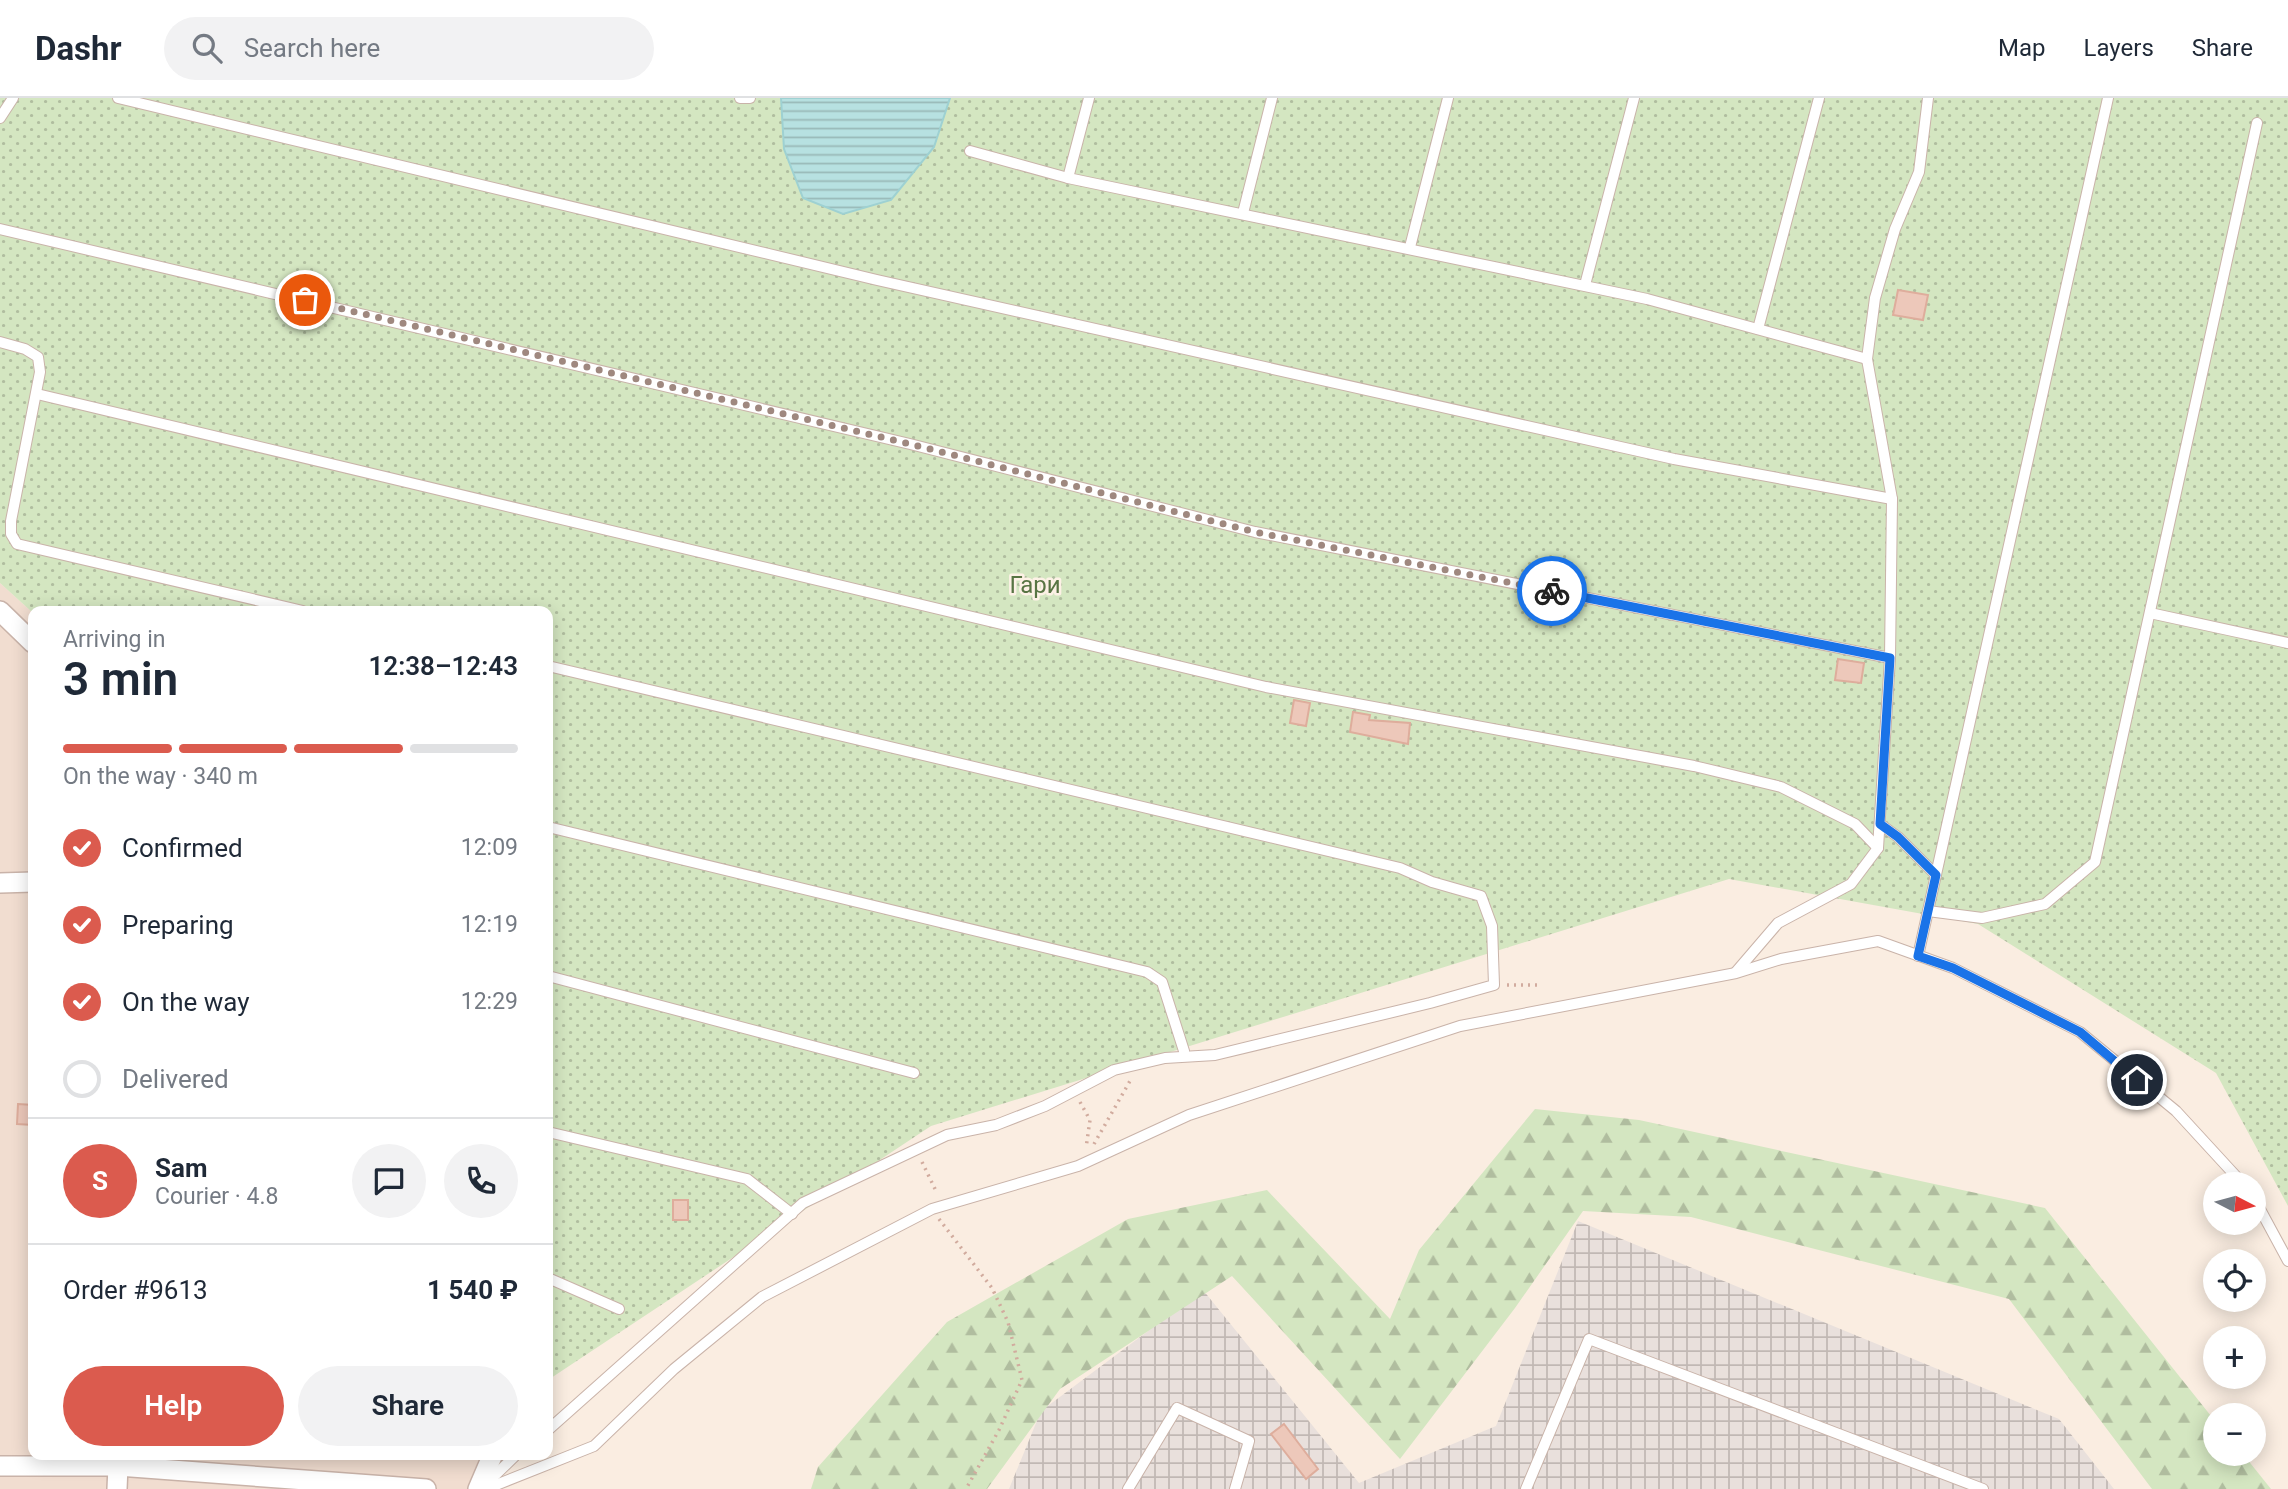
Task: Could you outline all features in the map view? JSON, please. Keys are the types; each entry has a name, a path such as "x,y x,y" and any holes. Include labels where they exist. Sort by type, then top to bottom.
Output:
{"street":[{"path":"0,611 28,638"},
{"path":"0,883 28,882"},
{"path":"0,1466 85,1460 118,1466 426,1489"},
{"path":"479,1489 491,1460"},
{"path":"117,1489 118,1466"}],"lane":[{"path":"0,118 13,98"},
{"path":"118,98 904,286 1674,459 1892,499"},
{"path":"740,98 750,98"},
{"path":"1068,178 1088,98"},
{"path":"1243,213 1272,98"},
{"path":"1410,247 1448,98"},
{"path":"1585,285 1634,98"},
{"path":"1758,329 1819,98"},
{"path":"1736,973 1778,923 1851,884 1878,848 1890,658 1892,499 1867,359 1875,298 1895,229 1919,172 1928,98"},
{"path":"1918,956 2108,98"},
{"path":"1928,911 1982,918 2045,904 2095,862 2257,123"},
{"path":"970,151 1068,178 1585,285 1867,359"},
{"path":"0,229 910,444 1255,532 1890,658"},
{"path":"0,342 25,348 38,357 40,372 11,521 11,534 17,544 282,606"},
{"path":"37,394 1266,687 1694,766 1781,787 1856,824 1878,848"},
{"path":"2150,613 2288,643"},
{"path":"553,667 1400,867 1432,882 1481,896 1492,926 1494,985 1215,1055 1165,1058 1114,1070 1059,1099 996,1125 947,1135 846,1180 803,1203 553,1426"},
{"path":"1880,824 1898,837 1936,875"},
{"path":"553,828 1147,972 1162,982 1184,1051"},
{"path":"486,1489 594,1446 674,1369 762,1297 932,1209 1083,1164 1189,1115 1460,1026 1736,973 1781,959 1878,941 1953,968 2080,1032 2176,1111 2232,1172"},
{"path":"553,977 914,1073"},
{"path":"553,1133 747,1179 792,1214"},
{"path":"2266,1220 2288,1261"},
{"path":"553,1280 619,1310"},
{"path":"1526,1489 1589,1339 1983,1489"},
{"path":"1128,1489 1177,1408 1249,1441 1235,1489"},
{"path":"479,1489 510,1460"}],"path":[{"path":"1494,985 1540,985"},
{"path":"1083,1164 1140,1064"},
{"path":"1059,1099 1080,1102 1090,1121 1083,1164"},
{"path":"917,1150 943,1206"},
{"path":"932,1209 992,1288 1008,1322 1022,1380 999,1430 966,1489"}],"shaded area":[{"path":"0,583 28,608 28,1460 505,1460 496,1489 0,1489"},
{"path":"1578,1221 2059,1419 2114,1489 1009,1489 1041,1411 1203,1290 1359,1483 1496,1426"}],"green space":[{"name":"Гари","path":"0,98 2288,98 2288,1206 2216,1073 1978,924 1729,879 931,1126 553,1377 553,606 28,606 28,608 0,583"},
{"path":"1535,1109 1639,1120 2045,1208 2203,1406 2203,1466 2253,1466 2271,1489 2152,1489 2009,1299 1691,1217 1583,1211 1515,1308 1400,1459 1232,1276 1060,1389 987,1489 811,1489 818,1467 947,1322 1128,1219 1267,1190 1390,1319 1419,1250"}],"water":[{"path":"781,98 950,98 934,147 891,200 843,214 803,198 784,149"}],"building":[{"path":"1898,290 1928,295 1923,320 1893,315"},
{"path":"1838,659 1864,663 1861,683 1835,680"},
{"path":"1294,700 1310,703 1306,726 1290,723"},
{"path":"1353,712 1370,715 1369,720 1410,723 1408,744 1350,732"},
{"path":"18,1104 28,1105 28,1125 17,1124"},
{"path":"673,1200 688,1200 688,1220 673,1220"},
{"path":"1284,1424 1318,1469 1306,1479 1271,1434"}],"way so far":[{"path":"305,300 910,444 1255,532 1552,591"}],"route":[{"path":"1552,591 1890,658 1880,824 1898,837 1936,875 1918,956 1953,968 2080,1032 2137,1080"}]}
